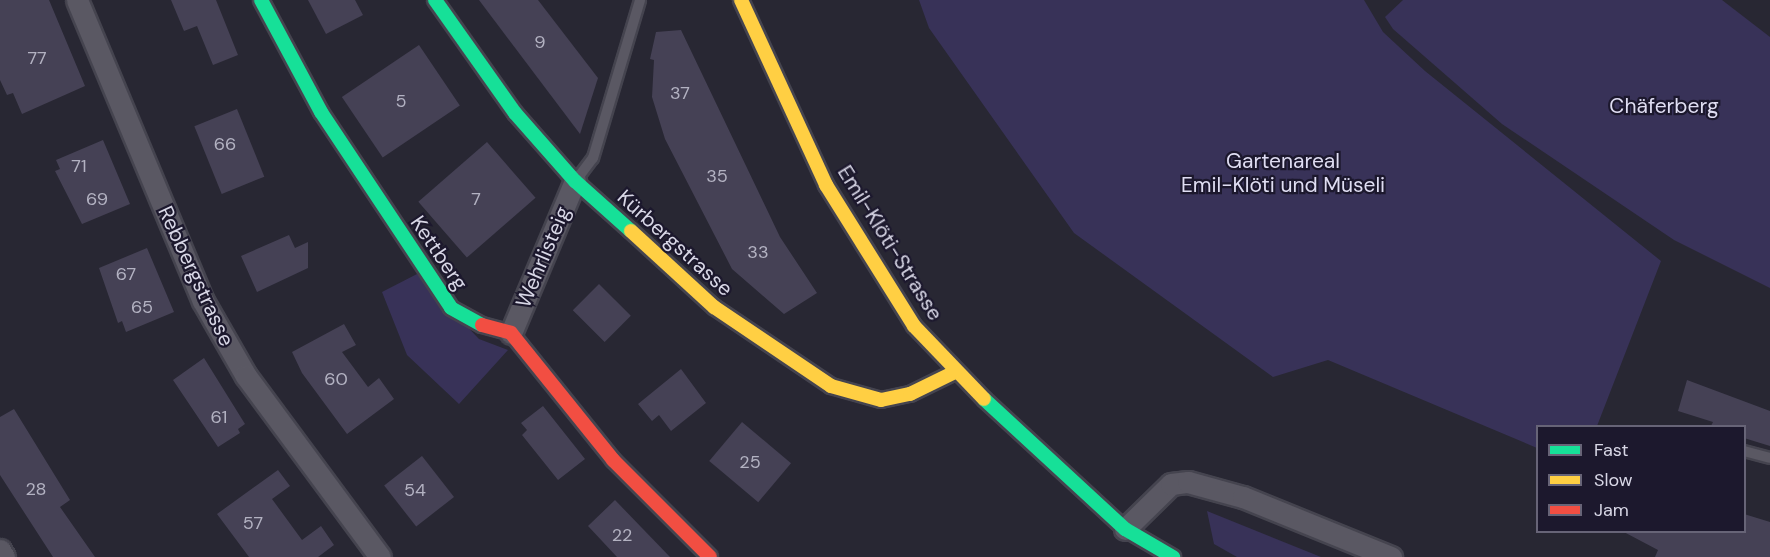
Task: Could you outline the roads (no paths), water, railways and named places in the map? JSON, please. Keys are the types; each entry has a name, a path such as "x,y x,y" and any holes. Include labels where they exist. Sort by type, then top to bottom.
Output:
{"street":[{"name":"Rebbergstrasse","path":"77,0 203,302 253,386 380,557"},
{"name":"Kettberg","path":"261,0 321,112 451,308 476,323 511,333"},
{"name":"Kürbergstrasse","path":"435,0 515,113 575,182 714,308 831,387 881,400 910,394 955,372"},
{"name":"Emil-Klöti-Strasse","path":"741,0 826,185 914,326 955,372 1125,529 1173,557"},
{"name":"Wehrlisteig","path":"511,333 575,182"},
{"path":"511,333 613,460 710,557"},
{"path":"1125,529 1171,484 1188,482 1243,497 1391,557"},
{"path":"0,550 4,557"}],"lane":[{"path":"575,182 593,158 640,0"},
{"path":"1746,452 1770,458"}],"park label":[{"name":"Chäferberg","path":"1664,106"},
{"name":"Gartenareal Emil-Klöti und Müseli","path":"1283,173"}]}
